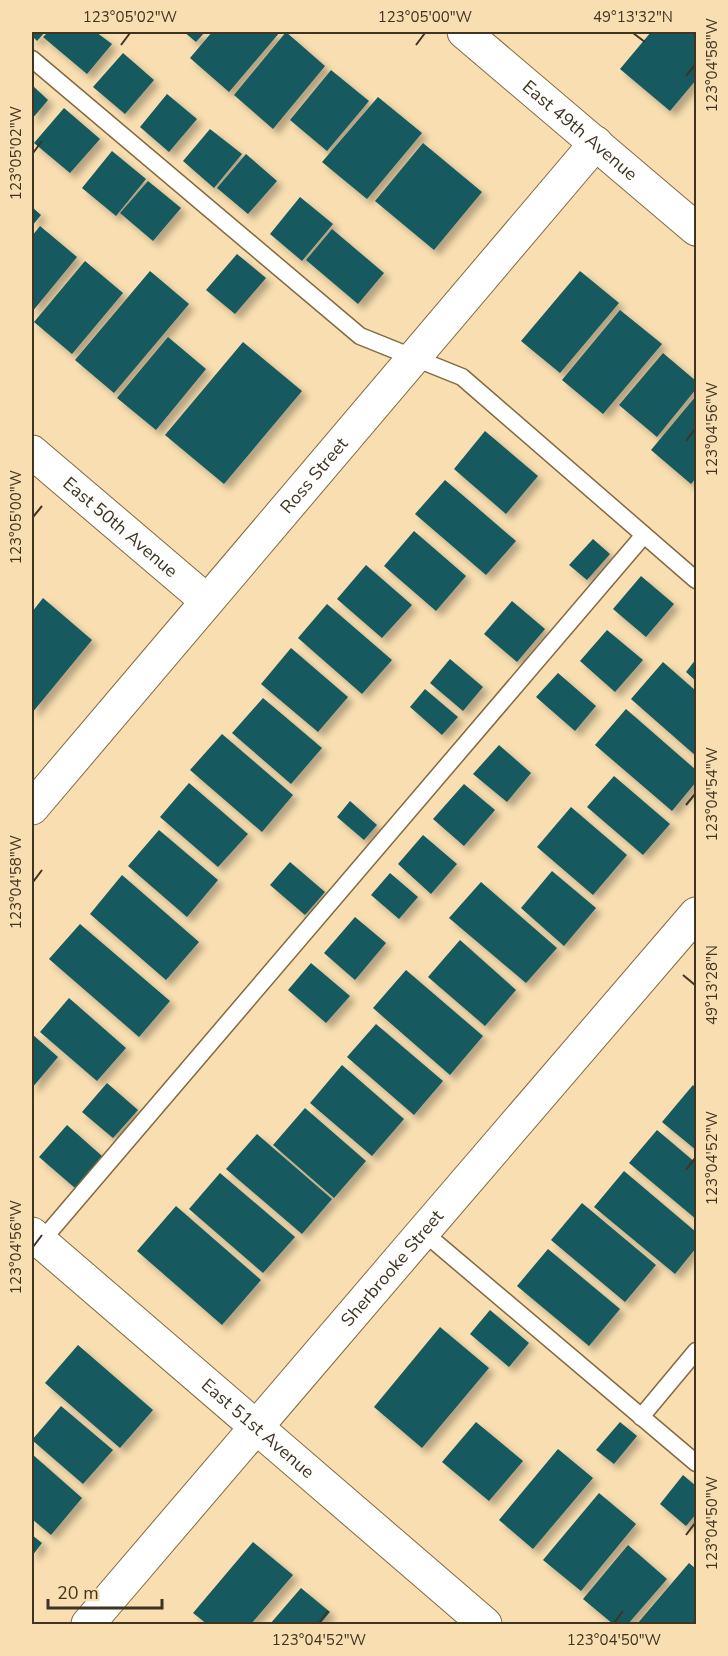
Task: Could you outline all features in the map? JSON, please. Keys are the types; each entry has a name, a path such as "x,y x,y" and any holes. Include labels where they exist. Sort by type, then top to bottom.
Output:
{"street":[{"name":"East 49th Avenue","path":"464,32 696,229"},
{"name":"Ross Street","path":"32,808 596,143"},
{"name":"East 50th Avenue","path":"32,452 207,601"},
{"name":"Sherbrooke Street","path":"88,1624 422,1231 696,914"},
{"name":"East 51st Avenue","path":"34,1243 256,1428 485,1624"}],"lane":[{"path":"32,59 360,336 462,377 696,580"},
{"path":"34,1243 644,535"},
{"path":"422,1231 696,1463"},
{"path":"641,1416 696,1351"}],"building":[{"path":"32,32 45,32 37,41 32,36"},
{"path":"48,32 96,32 112,44 87,74 43,37"},
{"path":"184,32 205,32 196,42"},
{"path":"212,32 280,32 229,92 190,58"},
{"path":"286,32 325,66 273,129 234,95"},
{"path":"651,32 696,32 696,80 670,111 620,69"},
{"path":"123,53 154,80 125,114 93,87"},
{"path":"331,70 369,101 327,151 290,120"},
{"path":"32,85 48,100 32,119"},
{"path":"167,94 197,119 169,152 140,127"},
{"path":"378,97 422,133 367,199 322,162"},
{"path":"64,108 100,139 70,173 34,143"},
{"path":"210,129 242,154 214,188 183,161"},
{"path":"423,143 482,192 434,250 375,201"},
{"path":"112,151 146,179 116,216 82,188"},
{"path":"246,154 277,181 248,214 217,188"},
{"path":"148,181 181,208 153,241 120,213"},
{"path":"300,197 333,224 302,261 270,234"},
{"path":"32,207 41,215 32,226"},
{"path":"40,226 77,257 32,312 32,236"},
{"path":"332,229 384,273 358,304 306,260"},
{"path":"237,254 266,278 235,314 206,290"},
{"path":"85,261 123,293 72,354 34,322"},
{"path":"150,271 189,304 114,393 75,360"},
{"path":"580,271 619,303 560,373 521,341"},
{"path":"620,310 662,344 603,414 562,380"},
{"path":"168,337 206,369 156,430 117,398"},
{"path":"243,342 302,391 224,484 165,435"},
{"path":"663,353 696,381 696,389 657,437 619,405"},
{"path":"696,396 696,478 691,484 651,450"},
{"path":"485,431 538,476 506,514 454,469"},
{"path":"445,480 516,541 486,575 415,514"},
{"path":"414,531 466,576 436,611 384,566"},
{"path":"593,539 610,554 587,580 569,565"},
{"path":"366,565 412,605 382,638 337,599"},
{"path":"641,576 674,604 646,637 613,609"},
{"path":"43,598 92,640 32,713 32,612"},
{"path":"512,601 545,629 517,662 484,634"},
{"path":"327,604 392,660 362,694 298,638"},
{"path":"607,630 643,660 615,692 580,661"},
{"path":"291,648 348,697 318,732 261,684"},
{"path":"450,659 483,687 463,711 430,683"},
{"path":"696,659 696,681 686,672"},
{"path":"663,662 696,691 696,756 631,699"},
{"path":"558,673 596,706 575,731 536,697"},
{"path":"425,689 458,717 442,735 410,707"},
{"path":"263,698 322,748 291,784 232,733"},
{"path":"626,709 696,770 696,782 672,811 595,745"},
{"path":"222,734 293,795 262,832 190,770"},
{"path":"499,745 531,773 507,802 473,774"},
{"path":"614,776 670,824 643,855 587,807"},
{"path":"189,783 248,834 218,867 160,817"},
{"path":"464,784 495,810 464,846 433,819"},
{"path":"350,801 377,825 364,840 337,817"},
{"path":"571,807 627,855 593,895 537,847"},
{"path":"159,830 218,880 187,917 128,866"},
{"path":"423,835 457,864 431,894 398,864"},
{"path":"290,862 325,892 305,915 270,885"},
{"path":"552,871 596,908 564,946 521,908"},
{"path":"390,873 418,897 399,919 371,895"},
{"path":"122,875 199,942 166,980 90,914"},
{"path":"481,882 557,948 526,983 449,918"},
{"path":"355,917 386,943 355,980 324,953"},
{"path":"80,924 170,1001 139,1037 49,959"},
{"path":"460,940 516,990 485,1026 428,977"},
{"path":"311,963 350,996 326,1023 288,990"},
{"path":"406,970 483,1036 450,1075 373,1008"},
{"path":"69,998 126,1048 97,1081 40,1032"},
{"path":"376,1024 443,1081 414,1115 347,1057"},
{"path":"32,1034 58,1057 32,1088"},
{"path":"342,1065 404,1119 372,1156 310,1103"},
{"path":"107,1083 138,1110 113,1138 82,1112"},
{"path":"693,1085 696,1088 696,1150 662,1122"},
{"path":"305,1108 366,1161 334,1198 273,1145"},
{"path":"67,1125 102,1156 75,1188 39,1157"},
{"path":"657,1130 696,1163 696,1219 629,1163"},
{"path":"257,1134 332,1199 302,1234 226,1169"},
{"path":"624,1171 696,1232 696,1248 675,1274 594,1207"},
{"path":"220,1173 295,1237 263,1273 189,1209"},
{"path":"582,1203 656,1265 625,1302 551,1240"},
{"path":"176,1206 261,1280 222,1325 137,1251"},
{"path":"548,1249 620,1309 589,1346 517,1286"},
{"path":"490,1310 529,1343 509,1367 470,1334"},
{"path":"440,1327 489,1368 422,1448 374,1407"},
{"path":"78,1345 153,1410 120,1448 45,1383"},
{"path":"61,1406 113,1450 83,1484 32,1440"},
{"path":"476,1422 523,1461 489,1501 442,1462"},
{"path":"620,1422 637,1436 614,1464 596,1450"},
{"path":"558,1449 593,1478 533,1549 499,1520"},
{"path":"32,1454 82,1498 51,1535 32,1519"},
{"path":"683,1475 696,1486 696,1514 686,1526 660,1504"},
{"path":"599,1493 636,1524 581,1591 543,1560"},
{"path":"32,1535 42,1543 32,1556"},
{"path":"253,1542 293,1575 251,1624 207,1624 193,1613"},
{"path":"628,1545 667,1579 628,1624 613,1624 583,1599"},
{"path":"689,1563 696,1569 696,1624 637,1624"},
{"path":"301,1588 330,1612 320,1624 270,1624"}]}
